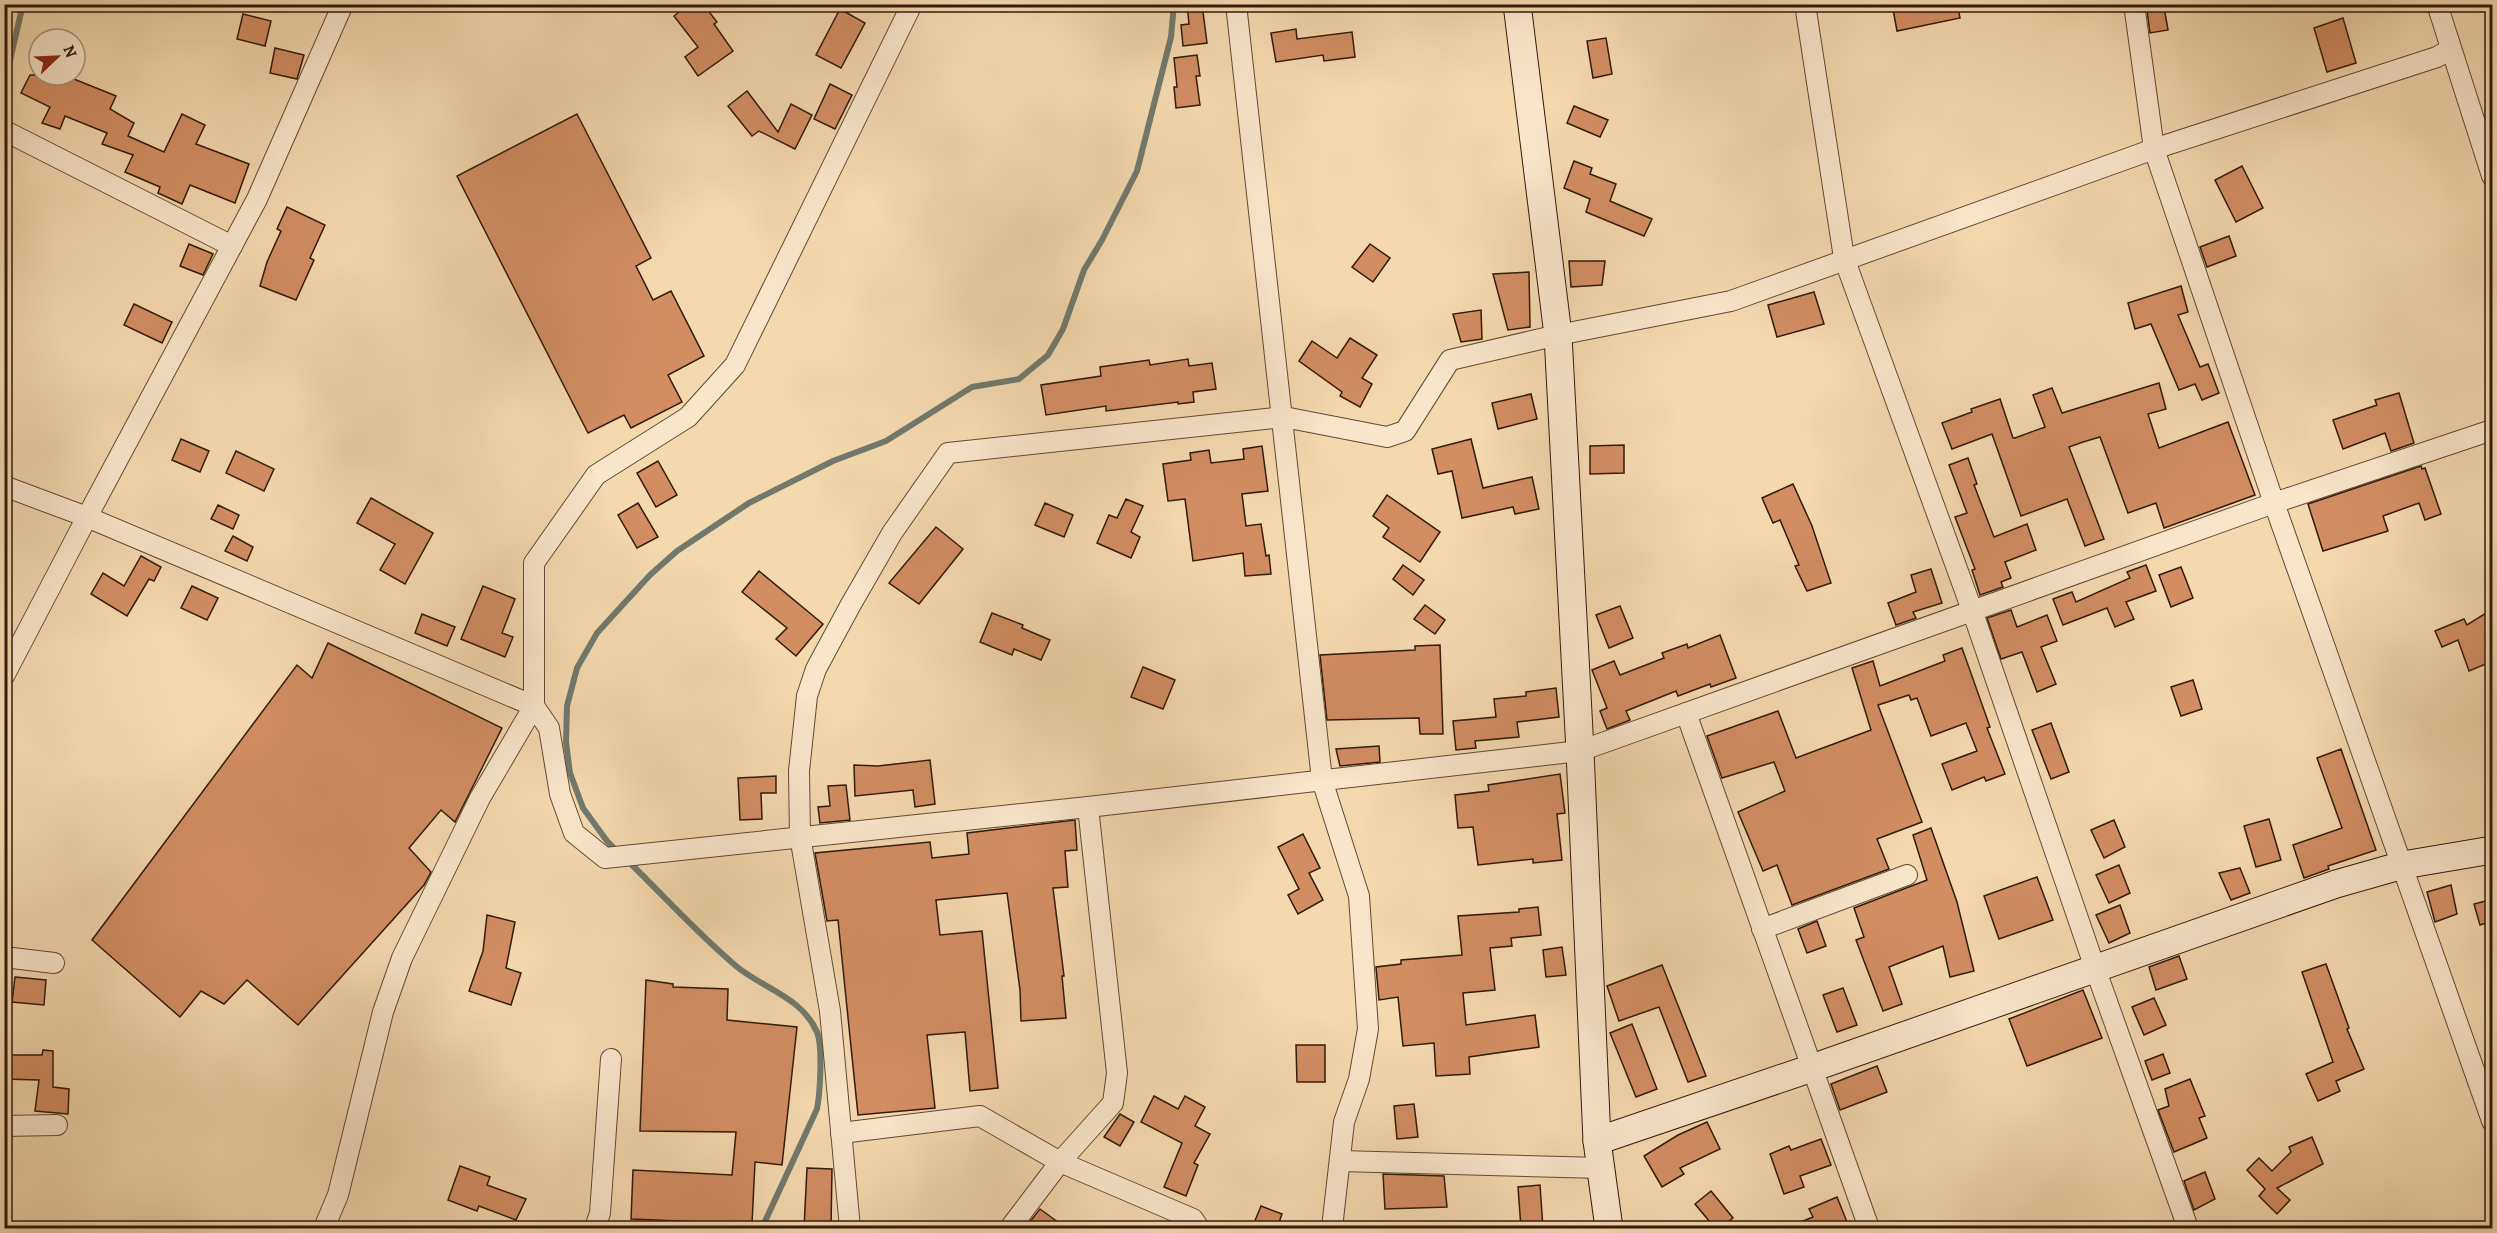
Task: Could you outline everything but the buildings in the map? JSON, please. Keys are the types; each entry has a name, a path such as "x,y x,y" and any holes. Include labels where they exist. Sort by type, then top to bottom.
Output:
{"street":[{"path":"4,676 257,199 343,4"},
{"path":"324,1228 338,1195 383,1012 402,958 480,798 534,706 534,563 596,475 688,417 735,365 912,4"},
{"path":"1236,4 1323,780 1359,896 1368,1029 1359,1079 1344,1122 1332,1228"},
{"path":"1517,4 1558,335 1580,751 1597,1141 1609,1228"},
{"path":"1805,4 1844,258 1972,610 2095,968 2188,1228"},
{"path":"2134,4 2154,149 2274,503 2493,1120"},
{"path":"2437,4 2493,176"},
{"path":"850,1228 830,1011 800,836 799,771 807,696 816,669 892,533 948,453 1284,417 1387,437 1405,431 1450,360 1558,335 1731,301 1844,258 2154,149 2437,57 2451,49"},
{"path":"9,133 232,246"},
{"path":"4,486 87,517 534,706 549,728 561,794 574,833 605,858 1088,807 1580,751 2274,503 2493,430"},
{"path":"1686,713 1869,1228"},
{"path":"1010,1228 1060,1162 1113,1103 1117,1073 1088,807"},
{"path":"1597,1141 2336,884 2403,865 2493,850"},
{"path":"1762,929 1907,875"},
{"path":"4,957 54,963"},
{"path":"595,1228 600,1213 611,1059"},
{"path":"841,1132 980,1116 1060,1162 1193,1219 1199,1228"},
{"path":"4,1126 57,1125"},
{"path":"1340,1161 1601,1168"}],"waterway":[{"path":"4,86 23,4"},
{"path":"619,853 607,841 583,808 570,773 566,742 567,706 577,668 597,633 650,575 677,551 749,503 833,461 886,441 972,387 1019,379 1048,355 1063,329 1084,270 1137,171 1171,37 1174,4"},
{"path":"627,860 736,966 802,1010 817,1032 820,1058 817,1109 762,1228"}]}
